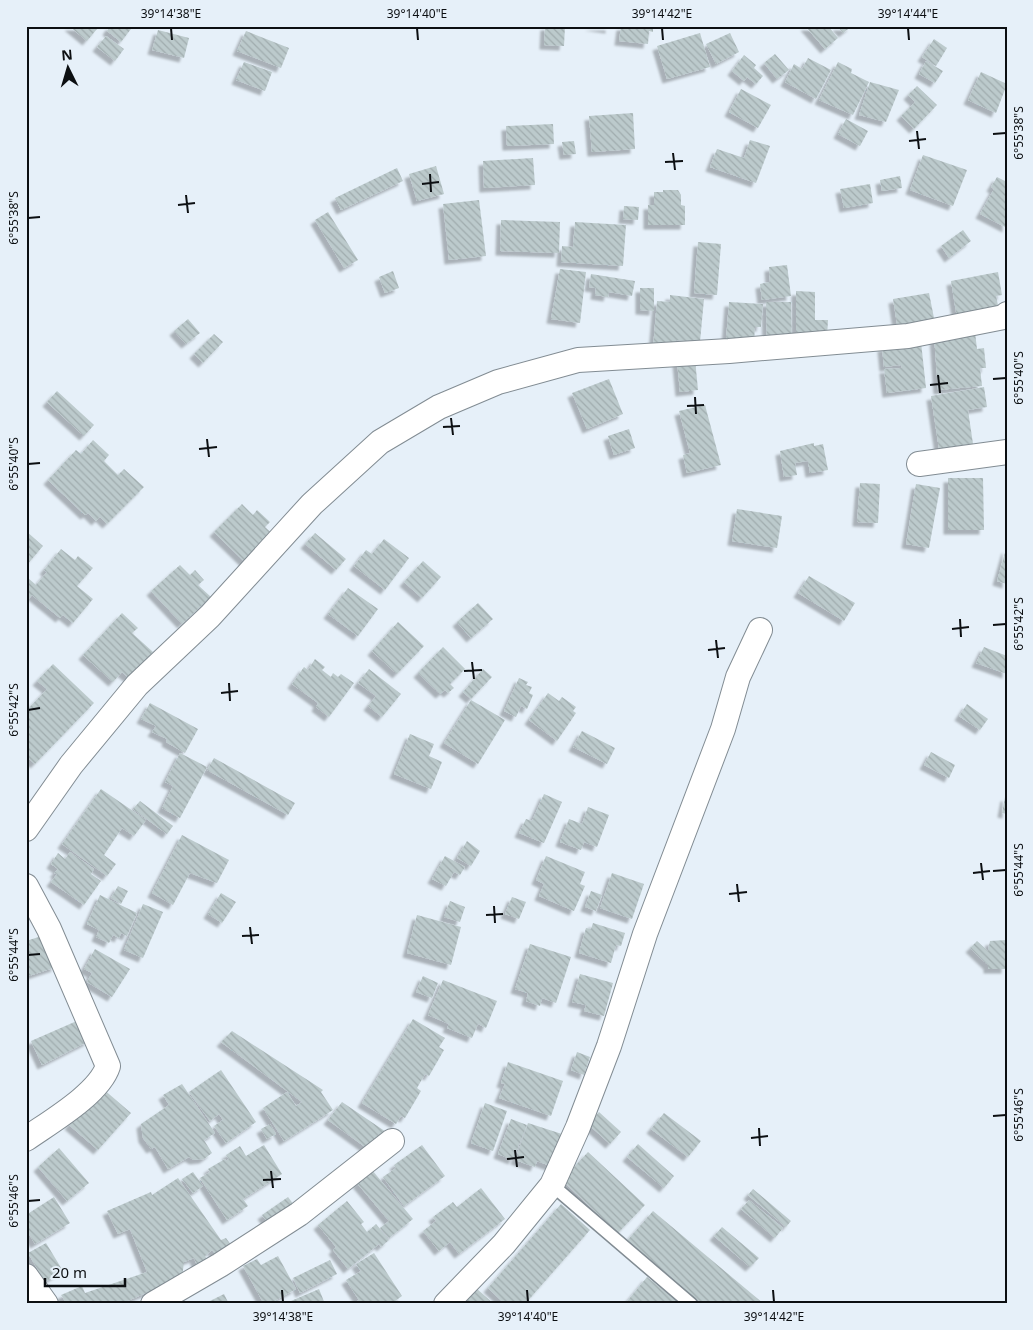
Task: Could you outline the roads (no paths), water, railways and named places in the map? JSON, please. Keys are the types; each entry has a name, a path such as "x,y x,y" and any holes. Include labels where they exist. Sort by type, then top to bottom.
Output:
{"street":[{"path":"26,829 71,765 137,685 210,616 312,504 380,442 439,407 498,382 578,360 729,351 908,336 1004,317 1007,314"},
{"path":"919,464 1007,452"},
{"path":"446,1304 504,1244 552,1185 578,1127 609,1046 645,934 723,729 738,677 760,630"},
{"path":"26,886 49,929 108,1066 106,1074 88,1093 26,1140"},
{"path":"153,1304 220,1265 299,1214 392,1141"},
{"path":"26,1276 46,1304"}],"lane":[{"path":"552,1185 691,1304"}]}
